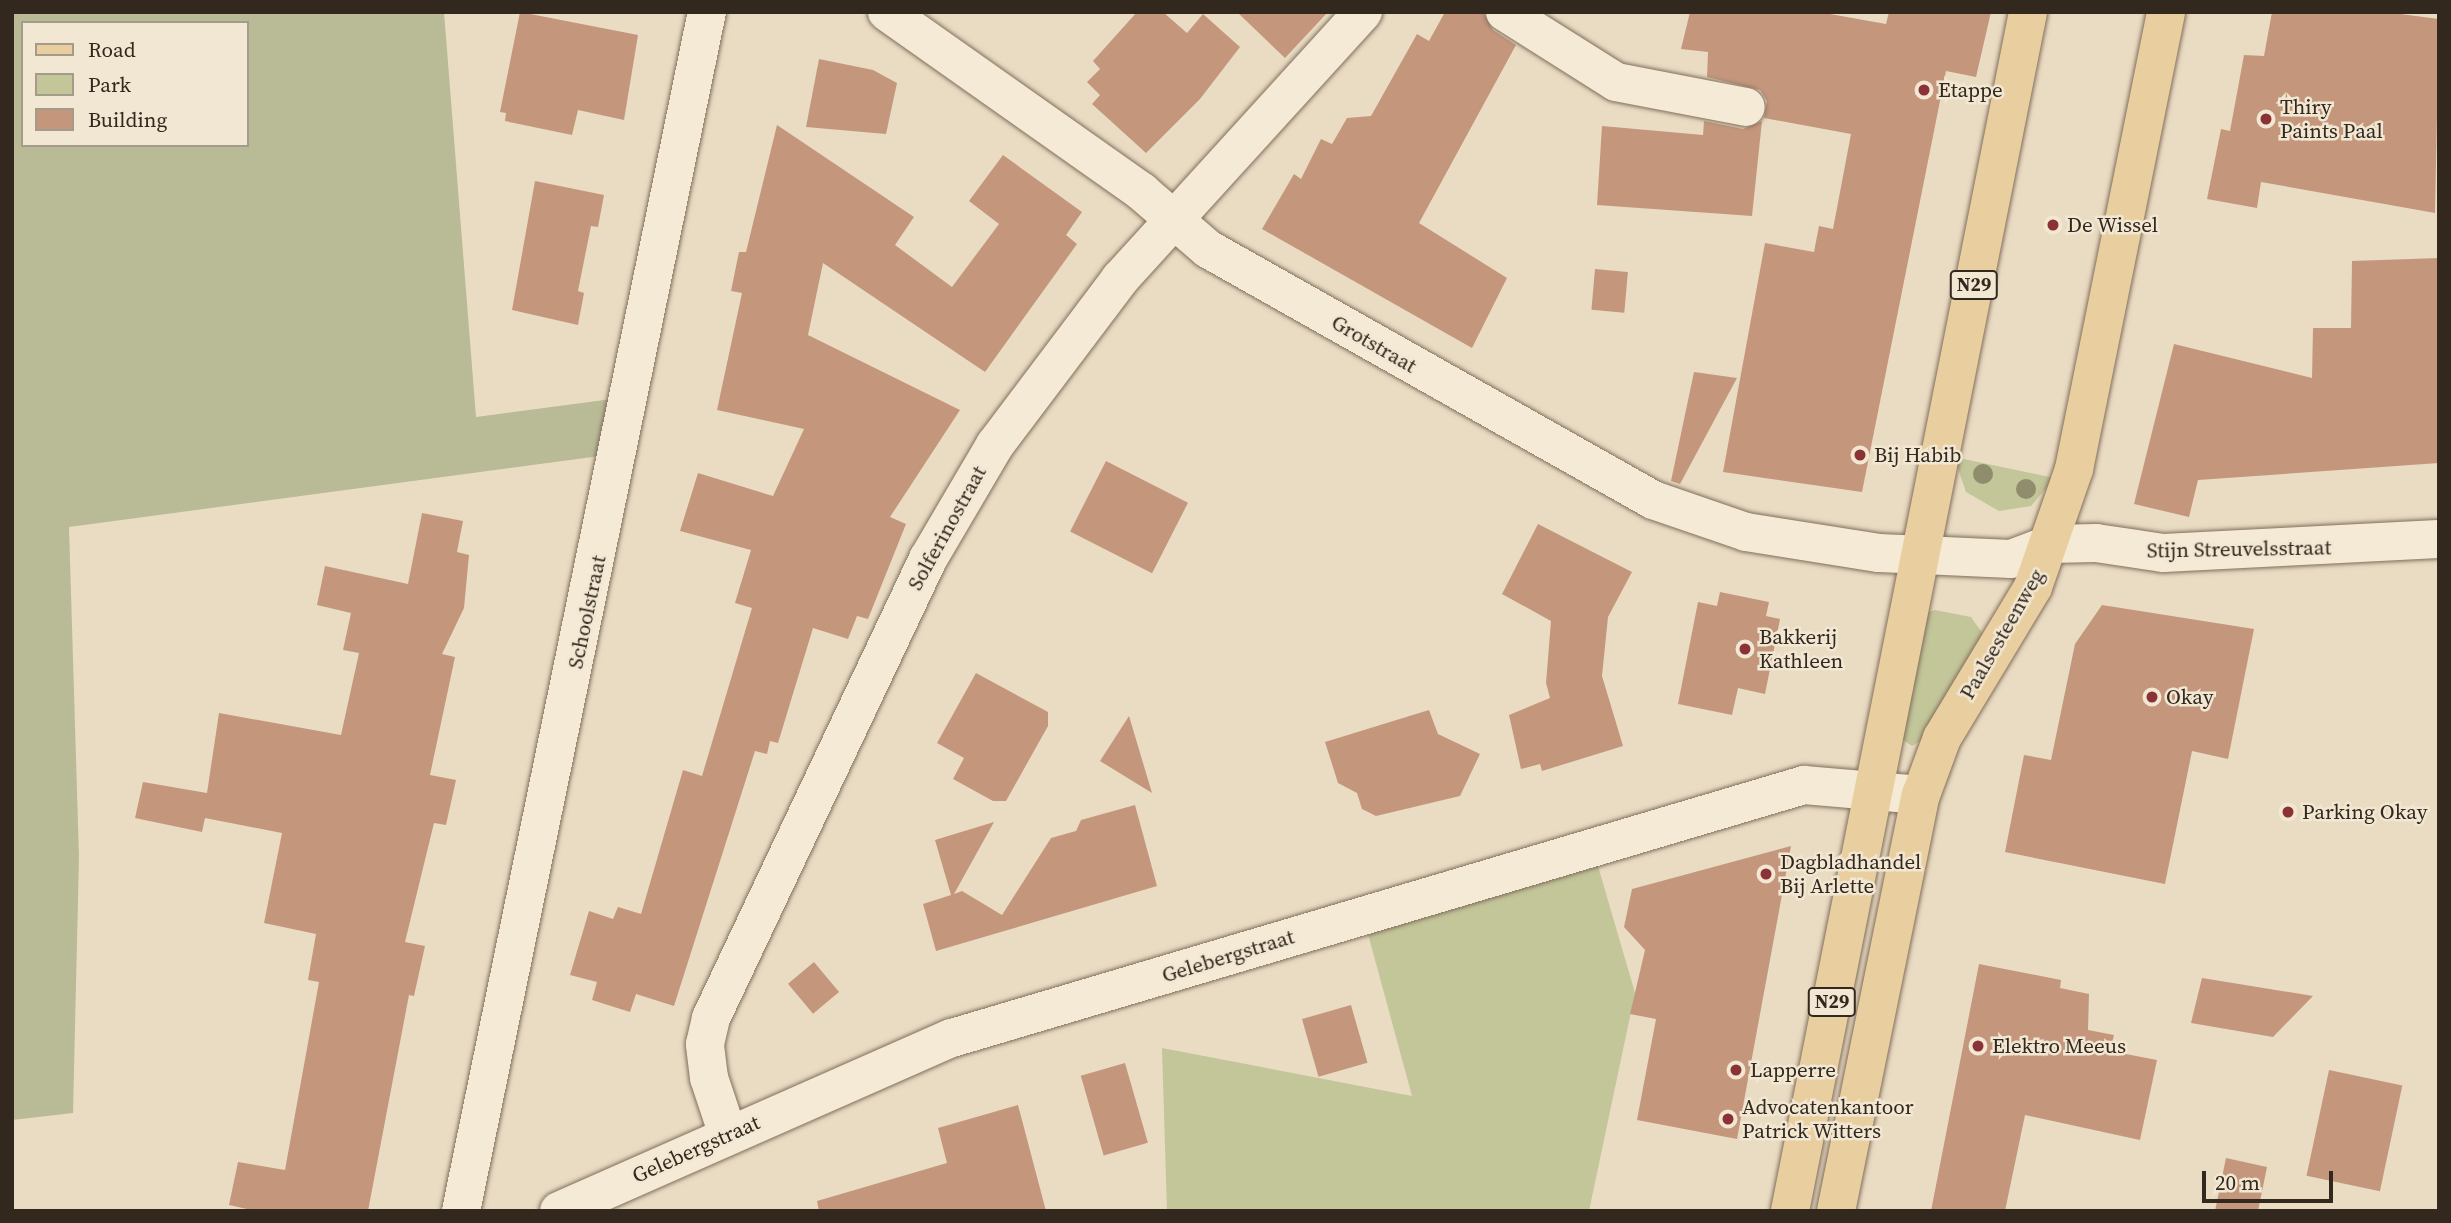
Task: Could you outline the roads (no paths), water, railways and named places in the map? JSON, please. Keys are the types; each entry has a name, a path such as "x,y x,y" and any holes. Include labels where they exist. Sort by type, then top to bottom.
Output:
{"main road":[{"name":"N29","path":"1790,1211 1874,793 1917,557 2028,12"},
{"name":"Paalsesteenweg","path":"1836,1211 1921,795 1942,737 2033,587 2051,544 2085,420 2166,12"}],"street":[{"name":"Schoolstraat","path":"461,1211 707,12"},
{"name":"Grotstraat","path":"887,12 1142,192 1220,256 1653,500 1746,532 1917,557"},
{"name":"Solferinostraat","path":"728,1135 709,1078 705,1045 711,1018 890,634 995,445 1120,279 1363,12"},
{"path":"1505,12 1616,82 1746,107"},
{"name":"Stijn Streuvelsstraat","path":"1917,557 2011,559 2051,544 2096,542 2163,553 2439,539"},
{"name":"Gelebergstraat","path":"559,1211 728,1135 966,1034 1804,785 1921,795"}],"place":[{"name":"Etappe","path":"1924,90"},
{"name":"Thiry Paints Paal","path":"2266,119"},
{"name":"De Wissel","path":"2053,225"},
{"name":"Bij Habib","path":"1860,455"},
{"name":"Bakkerij Kathleen","path":"1745,649"},
{"name":"Okay","path":"2152,697"},
{"name":"Parking Okay","path":"2288,812"},
{"name":"Dagbladhandel Bij Arlette","path":"1766,874"},
{"name":"Elektro Meeus","path":"1978,1046"},
{"name":"Lapperre","path":"1736,1070"},
{"name":"Advocatenkantoor Patrick Witters","path":"1728,1119"}]}
